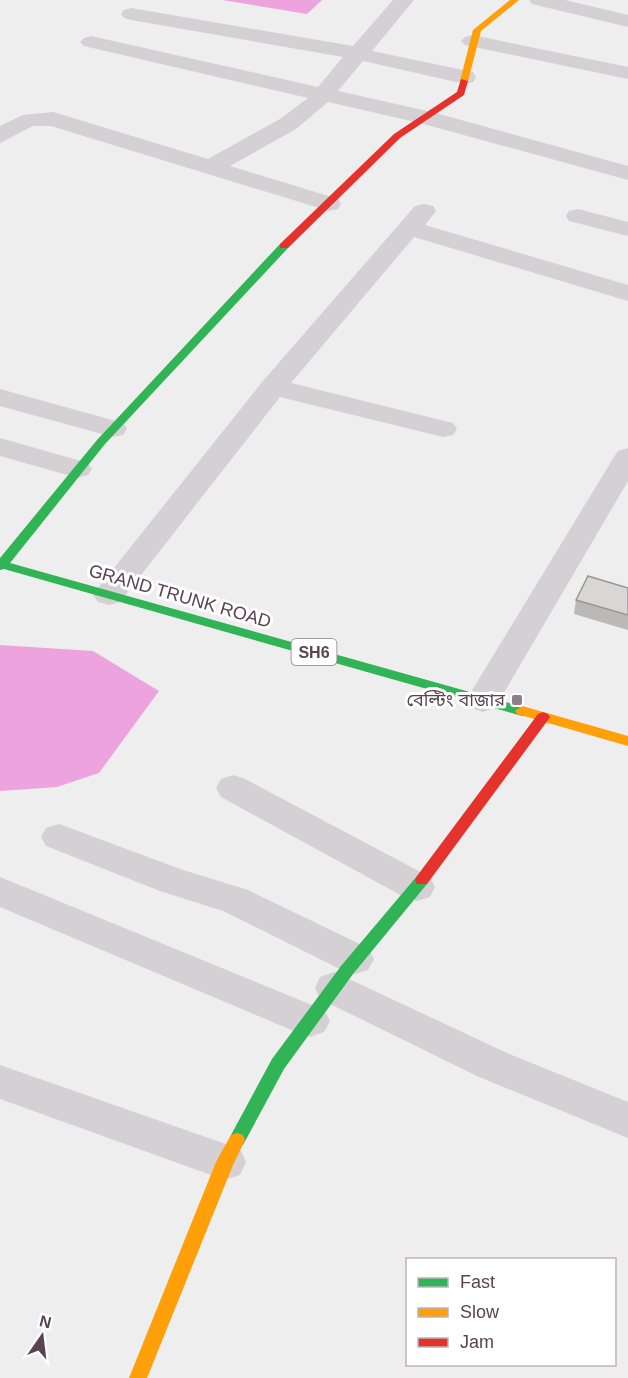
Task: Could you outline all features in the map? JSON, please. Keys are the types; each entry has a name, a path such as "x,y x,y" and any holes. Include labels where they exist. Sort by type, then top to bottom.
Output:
{"street":[{"path":"211,167 303,115 324,94 404,0"},
{"path":"0,564 113,429 276,254 397,136 458,96 477,30 515,0"},
{"path":"538,0 628,21"},
{"path":"130,14 357,54 465,77"},
{"path":"472,41 628,73"},
{"path":"91,42 424,117 628,173"},
{"path":"0,136 30,118 53,119 329,204"},
{"path":"578,216 628,229"},
{"path":"109,594 184,496 273,387 417,220 628,293"},
{"path":"273,387 443,429"},
{"path":"0,397 113,429"},
{"path":"0,447 78,469"},
{"path":"483,700 628,458"},
{"name":"GRAND TRUNK ROAD","path":"0,564 628,741"},
{"path":"138,1378 225,1162 278,1064 345,974 417,888 543,717"},
{"path":"233,788 417,888"},
{"path":"59,837 173,881 235,900 345,974 494,1065 628,1120"},
{"path":"0,891 310,1021"},
{"path":"0,1082 225,1162"}],"shaded area":[{"path":"222,0 322,0 307,14"},
{"path":"0,645 93,651 159,691 99,773 57,787 0,791"}],"building":[{"path":"588,576 628,588 628,615 576,600"}],"traffic: fast":[{"path":"0,566 101,442 284,246"},
{"path":"0,564 522,711"},
{"path":"237,1140 278,1064 347,970 422,880"}],"traffic: slow":[{"path":"464,81 477,30 515,0"},
{"path":"522,711 628,741"},
{"path":"138,1378 225,1162 237,1140"}],"traffic: jam":[{"path":"284,246 397,136 461,93 464,81"},
{"path":"422,880 543,717"}],"place":[{"name":"বেল্টিং বাজার","path":"517,700"}]}
